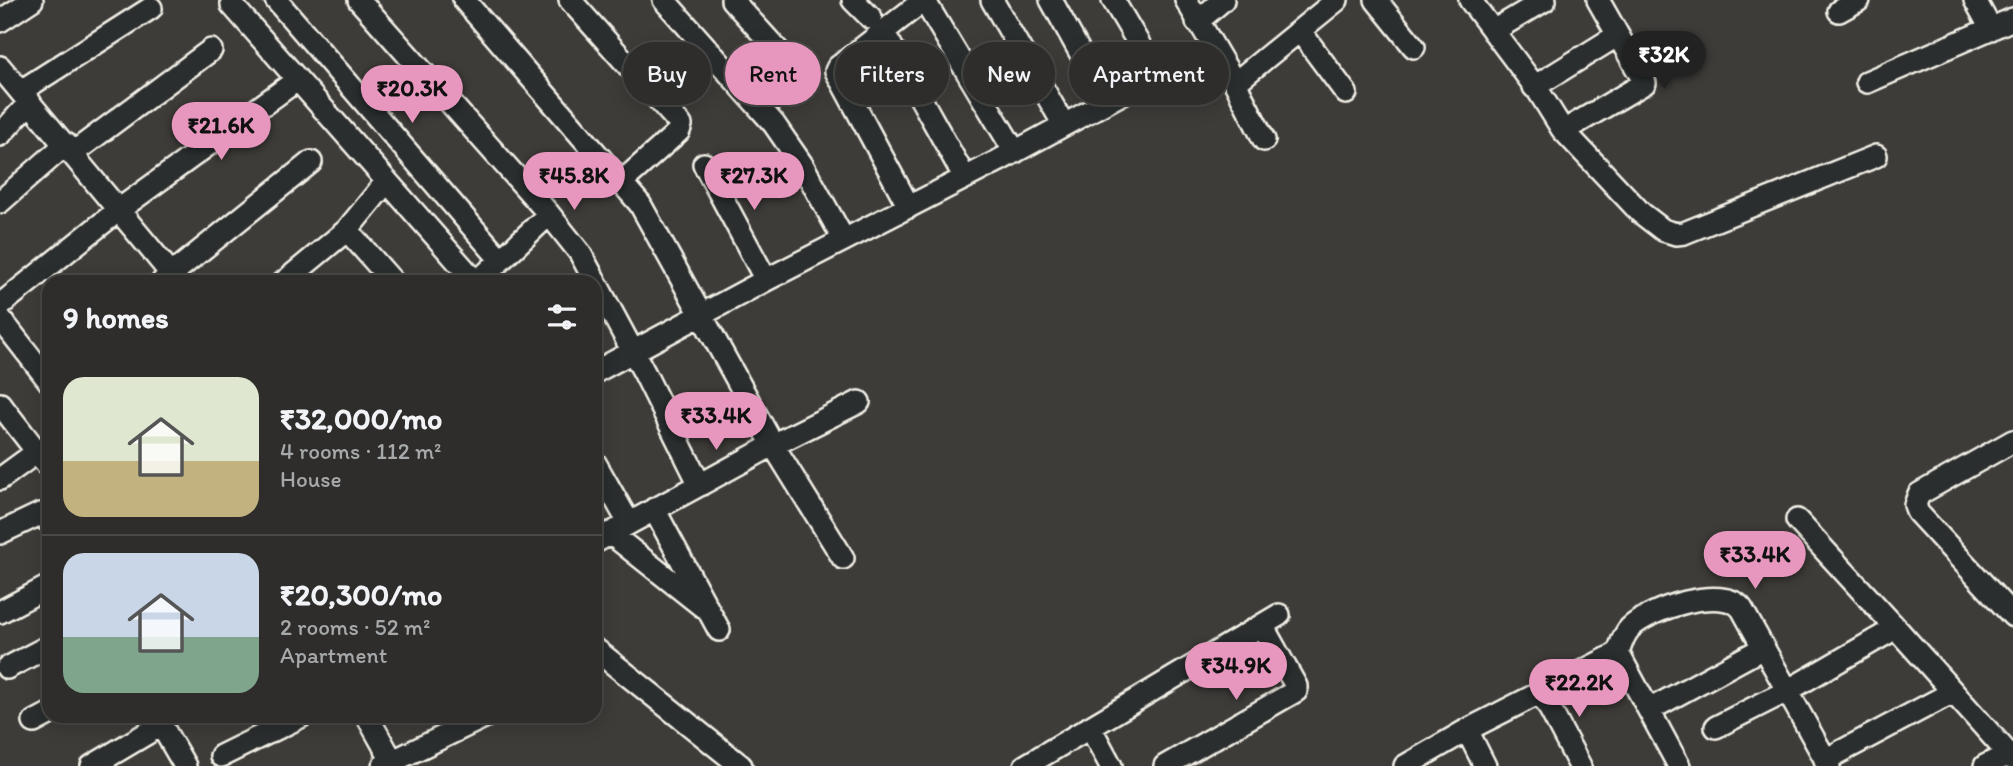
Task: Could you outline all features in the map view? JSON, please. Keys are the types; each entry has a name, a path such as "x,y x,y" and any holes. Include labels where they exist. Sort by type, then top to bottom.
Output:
{"street":[{"path":"0,21 32,0"},
{"path":"232,0 232,5 469,275"},
{"path":"276,0 501,260"},
{"path":"359,0 549,214 580,254 591,275"},
{"path":"464,0 643,208 773,445 843,558"},
{"path":"570,0 680,123 680,131 622,182"},
{"path":"664,0 774,124 803,166 844,240"},
{"path":"732,0 770,42"},
{"path":"853,0 877,24 965,178"},
{"path":"909,207 837,73 838,67 877,24 924,0 1014,152"},
{"path":"992,0 1063,125"},
{"path":"1051,0 1074,42"},
{"path":"1113,0 1138,42"},
{"path":"1186,0 1235,83 1264,140"},
{"path":"1197,22 1223,0"},
{"path":"1235,83 1337,0"},
{"path":"1376,0 1414,47"},
{"path":"1470,0 1565,130 1641,213 1663,230 1676,234 1876,156"},
{"path":"1493,31 1545,0"},
{"path":"1565,130 1644,83 1598,0"},
{"path":"1839,11 1859,0"},
{"path":"1975,0 1991,29"},
{"path":"0,135 26,96 151,8"},
{"path":"1867,82 2013,19"},
{"path":"1300,31 1346,93"},
{"path":"1534,87 1618,36"},
{"path":"0,202 211,50"},
{"path":"2,72 26,96 120,209 168,275"},
{"path":"0,305 120,209 297,80"},
{"path":"602,368 1101,105"},
{"path":"176,275 311,162"},
{"path":"704,164 766,280"},
{"path":"292,275 347,230 387,181"},
{"path":"484,275 549,214"},
{"path":"347,230 387,275"},
{"path":"602,295 700,485"},
{"path":"0,318 42,365"},
{"path":"611,533 773,445 859,402"},
{"path":"0,404 42,458"},
{"path":"2013,440 1919,494 1915,505 1919,513 2013,615"},
{"path":"0,479 42,459"},
{"path":"602,494 611,533 714,621 654,509"},
{"path":"0,533 42,515"},
{"path":"1797,520 2011,756 1985,766"},
{"path":"0,612 42,590"},
{"path":"1405,766 1466,730 1618,653 1625,635 1635,624 1668,608 1708,599 1726,598 1738,604 1827,763 1953,692"},
{"path":"1025,766 1271,620 1296,691 1165,766"},
{"path":"1716,727 1787,691 1896,628"},
{"path":"1649,709 1763,648"},
{"path":"7,667 42,650"},
{"path":"1618,653 1679,766"},
{"path":"602,660 741,766"},
{"path":"1541,692 1580,766"},
{"path":"92,766 119,759 156,723"},
{"path":"161,723 185,766"},
{"path":"221,756 288,723"},
{"path":"370,723 390,764 472,723"},
{"path":"1090,727 1111,766"},
{"path":"1466,730 1485,766"}]}
